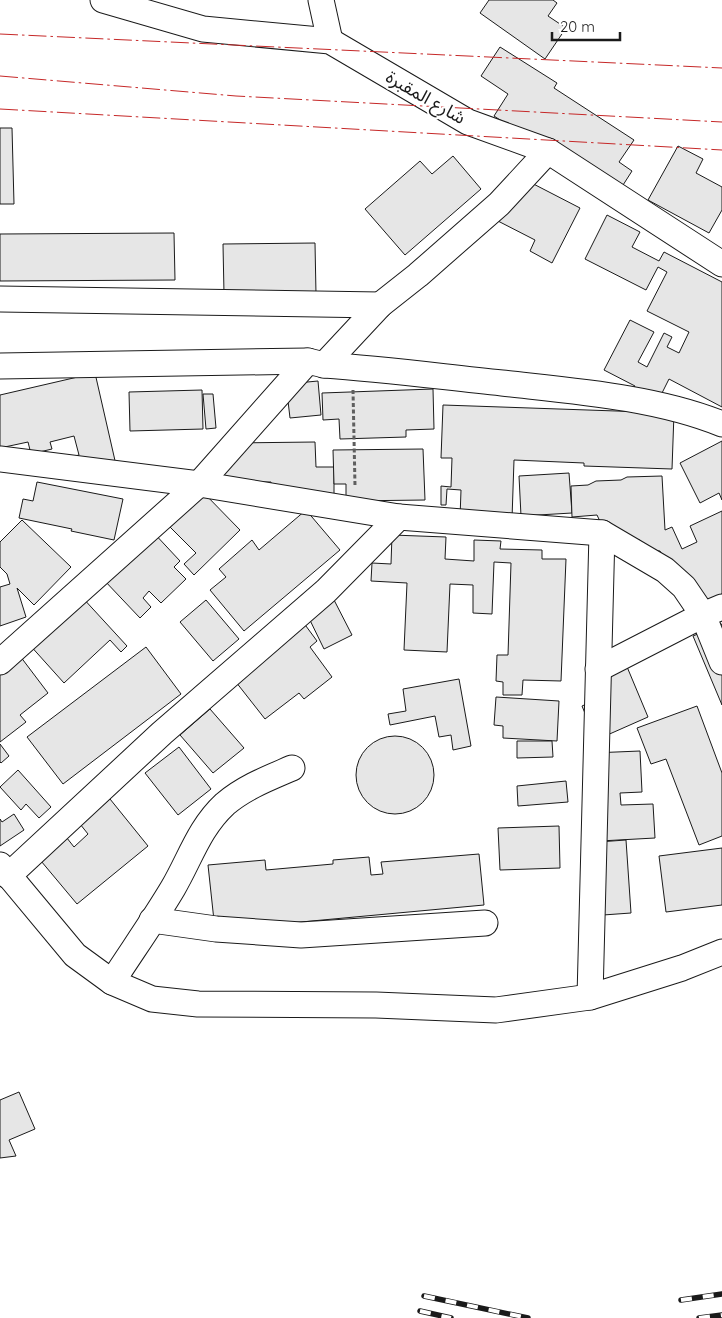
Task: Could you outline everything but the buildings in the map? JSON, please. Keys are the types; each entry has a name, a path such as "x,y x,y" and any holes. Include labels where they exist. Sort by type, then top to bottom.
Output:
{"street":[{"name":"شارع المقبرة","path":"103,0 204,28 330,42 468,122 548,150 722,264"},
{"path":"321,0 330,42"},
{"path":"0,662 199,484 316,363 380,305 418,275 499,204 548,150"},
{"path":"0,299 380,305"},
{"path":"0,366 316,363 557,389 635,401 697,414 722,424"},
{"path":"0,459 199,484 399,518 602,533 665,570 712,611 722,662"},
{"path":"399,518 326,591 4,871 75,955 112,982 152,999 198,1004 376,1005 496,1010 590,998 682,968 722,952"},
{"path":"590,998 602,533"},
{"path":"598,669 712,611"},
{"path":"112,982 173,887 189,854 213,817 225,804 250,786 292,768"},
{"path":"152,920 216,929 302,935 485,923"}],"path":[{"path":"353,367 356,510"}],"railway":[{"path":"681,1300 722,1294"},
{"path":"424,1296 528,1318"},
{"path":"420,1311 451,1318"},
{"path":"699,1318 722,1315"}],"power":[{"path":"0,34 722,68"},
{"path":"0,76 236,96 722,122"},
{"path":"0,109 722,150"}]}
